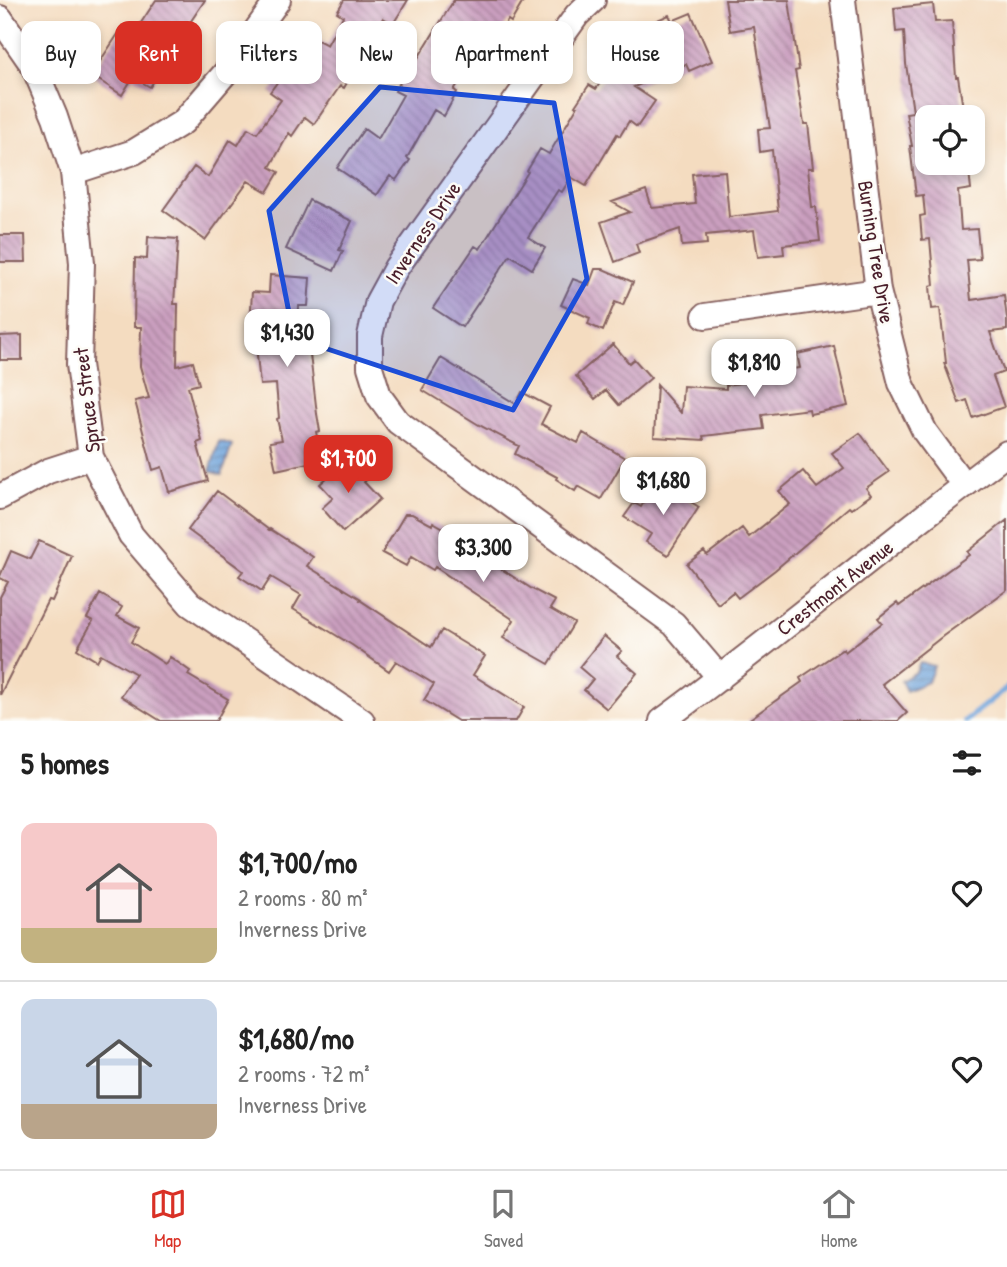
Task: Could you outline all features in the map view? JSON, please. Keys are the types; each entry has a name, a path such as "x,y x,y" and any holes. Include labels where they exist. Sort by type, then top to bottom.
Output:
{"street":[{"path":"73,172 134,152 183,122 227,71 278,0"},
{"name":"Inverness Drive","path":"593,0 577,15 396,268 378,301 370,336 370,367 379,396 398,422 674,624 720,678"},
{"name":"Burning Tree Drive","path":"843,0 878,292 901,383 925,432 964,485"},
{"name":"Spruce Street","path":"0,18 34,67 55,117 73,172 82,263 79,364 91,457 131,535 190,604 362,721"},
{"path":"705,316 878,292"},
{"name":"Crestmont Avenue","path":"662,721 1007,453"},
{"path":"0,497 48,471 91,457"}],"highlighted area":[{"path":"380,87 554,103 587,279 513,410 294,338 269,211"}],"water":[{"path":"219,441 232,445 222,475 210,471"},
{"path":"920,663 934,666 928,682 906,691 901,681 916,672"}],"building":[{"path":"156,0 205,0 191,21 142,21"},
{"path":"344,0 408,0 395,21 383,18 381,21 340,21 343,16 337,12"},
{"path":"454,0 524,0 512,21 441,21"},
{"path":"725,0 789,0 799,70 795,71 804,124 808,124 813,168 808,168 812,207 816,207 820,241 783,245 784,254 758,257 754,230 706,235 707,244 682,246 680,229 636,244 639,253 615,262 601,222 630,212 612,202 646,190 652,208 695,204 692,174 725,171 729,217 778,211 772,150 760,152 758,129 770,128 754,27 730,31"},
{"path":"933,4 935,22 952,21 956,77 963,105 915,105 915,175 969,175 971,189 958,191 961,230 977,229 980,259 967,260 971,300 1004,295 1007,330 990,332 1004,372 993,376 1004,407 973,418 967,400 959,403 944,363 940,308 932,309 930,286 934,285 930,239 922,240 920,216 925,215 923,195 916,196 906,113 913,112 904,31 896,32 894,8"},
{"path":"691,13 712,61 689,71 686,64 684,65 684,21 672,21"},
{"path":"669,15 672,21 655,21"},
{"path":"336,29 336,84 346,84 344,88 340,86 314,124 305,117 292,136 289,133 270,167 279,172 267,192 248,181 205,240 163,210 194,167 208,177 230,140 238,145 248,128 257,133 281,100 270,92 276,84 322,84 322,42 327,45"},
{"path":"431,37 431,84 458,84 454,90 457,92 444,116 434,110 407,158 410,160 396,180 390,176 377,195 337,168 364,129 378,139 403,95 395,91 399,84 417,84 417,60"},
{"path":"115,39 115,84 129,84 122,95 101,81 101,60"},
{"path":"599,84 641,84 634,87 655,101 637,127 629,121 620,136 617,134 586,186 571,177 562,192 558,190 528,237 545,248 532,269 510,255 462,327 433,308 475,246 480,249 540,149 549,154 589,85 596,89"},
{"path":"309,200 352,221 339,250 343,251 334,271 286,249"},
{"path":"0,235 25,235 26,262 0,262"},
{"path":"148,237 178,239 174,304 178,304 177,366 193,362 199,384 188,387 202,441 197,443 208,481 169,492 162,467 153,470 135,401 149,398 140,366 141,327 134,327 135,258 147,259"},
{"path":"595,269 603,269 633,282 623,305 615,302 603,331 588,324 590,318 561,305 573,279 589,285"},
{"path":"270,275 310,278 308,306 299,306 297,347 309,346 320,431 316,432 322,460 276,470 270,442 282,440 277,419 276,384 260,385 254,325 250,325 252,292 269,293"},
{"path":"22,335 22,360 0,360 0,336"},
{"path":"613,344 629,363 634,359 651,378 619,405 606,390 595,399 576,376"},
{"path":"834,346 848,406 810,414 809,409 762,415 764,429 703,436 704,440 654,437 657,385 681,413 683,386 726,389 726,385 751,382 750,374 800,368 797,354"},
{"path":"441,358 516,404 522,392 550,407 541,424 578,443 583,433 625,458 601,499 578,486 575,491 556,479 557,477 515,454 519,446 422,390"},
{"path":"860,433 889,472 866,488 871,495 851,509 849,507 738,598 733,592 718,604 687,564 704,551 707,555 742,528 749,537 790,504 779,491 803,471 817,488 844,468 832,453"},
{"path":"350,457 369,478 364,482 380,499 343,532 322,508 333,498 320,484"},
{"path":"657,481 699,507 668,555 646,542 651,534 624,517 634,503 641,507"},
{"path":"217,491 269,530 313,557 307,566 431,647 442,630 485,656 473,675 524,707 516,721 458,721 424,700 434,684 396,661 389,671 293,609 301,595 271,577 262,591 239,576 243,571 188,530"},
{"path":"405,514 412,514 432,525 433,522 454,534 452,537 555,601 550,609 574,623 549,664 503,638 514,620 435,567 433,570 411,557 406,566 382,553"},
{"path":"1007,520 1007,590 882,684 907,713 898,721 747,721 802,682 800,678 843,649 845,652 882,623 878,618 969,555 967,552"},
{"path":"39,541 72,556 52,601 48,600 0,695 0,597 8,582 0,576 11,551 30,559"},
{"path":"100,594 122,607 117,616 139,628 131,642 165,664 170,657 190,671 188,675 228,699 216,721 161,721 121,696 136,674 101,654 97,661 77,649 93,621 87,618"},
{"path":"604,636 622,651 617,656 637,673 607,709 584,690 593,679 579,667"}],"waterway":[{"path":"965,721 1007,688"}]}
